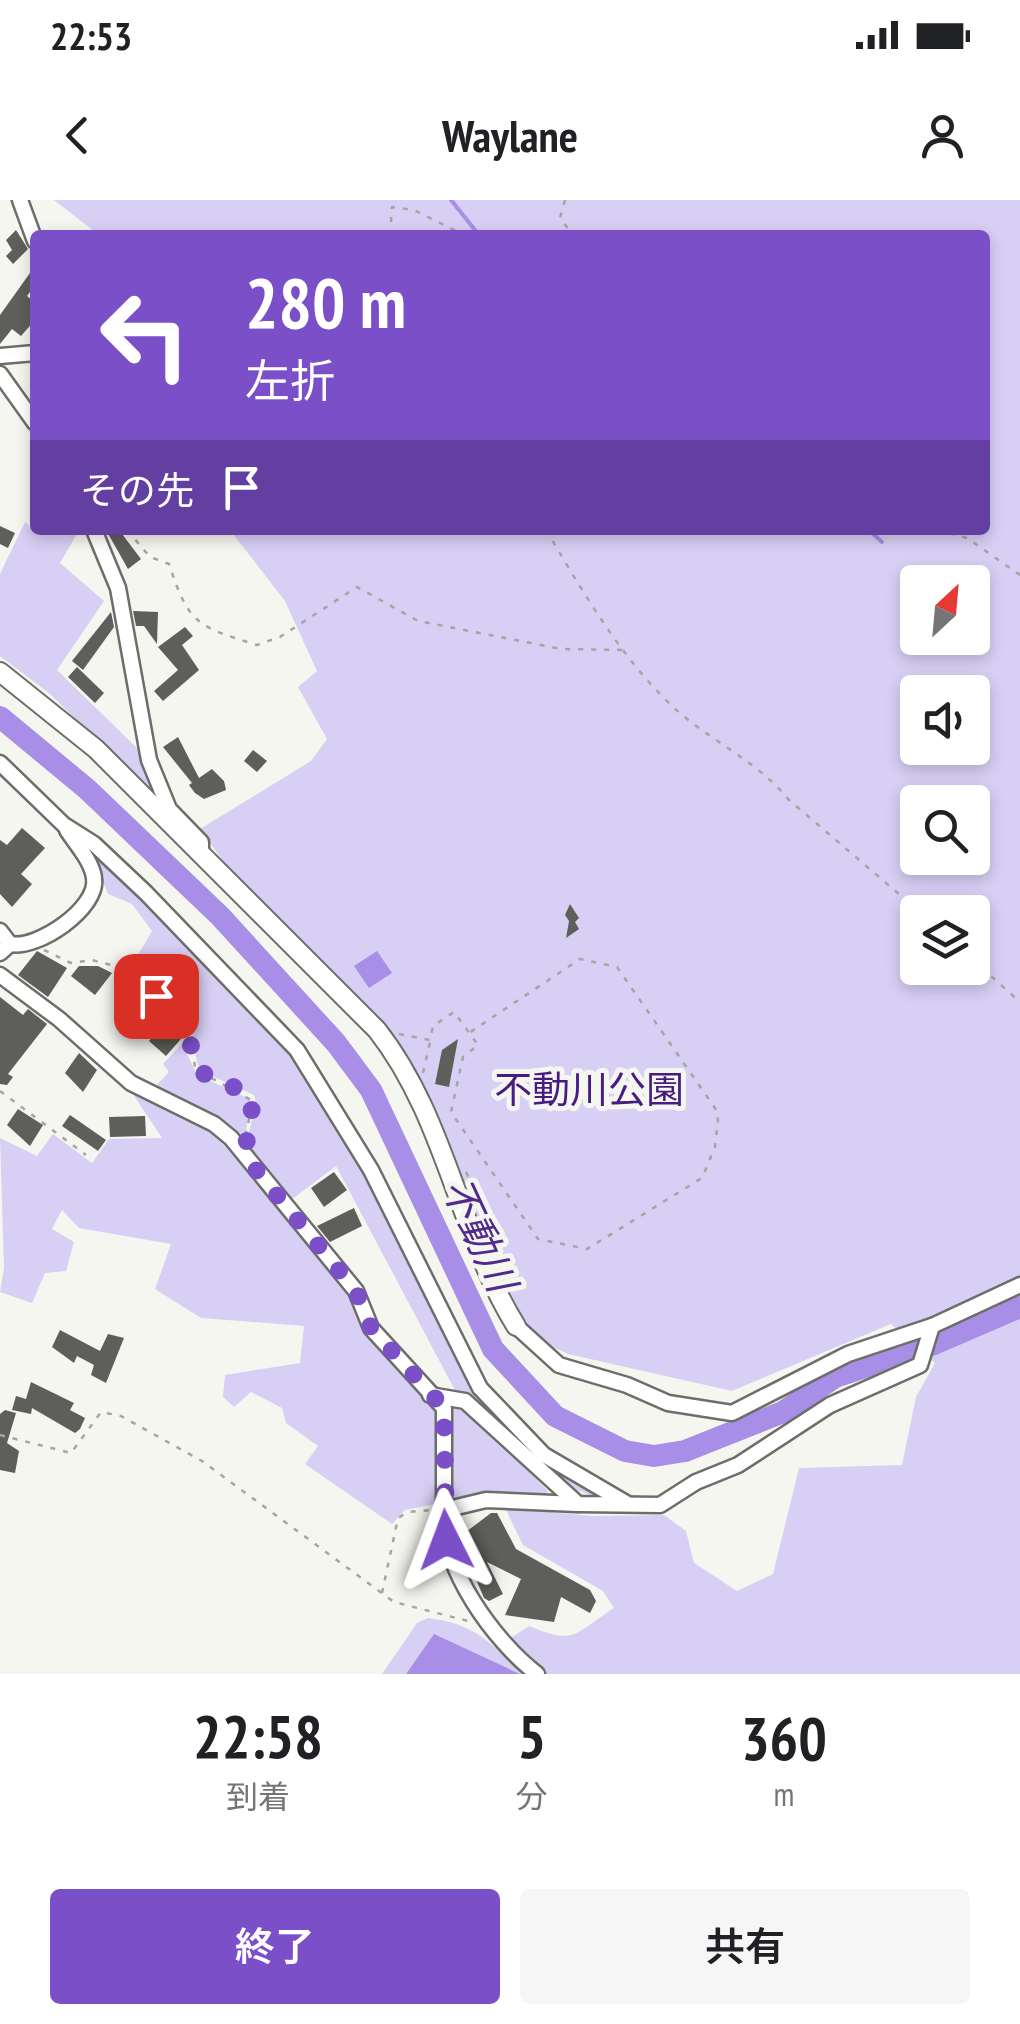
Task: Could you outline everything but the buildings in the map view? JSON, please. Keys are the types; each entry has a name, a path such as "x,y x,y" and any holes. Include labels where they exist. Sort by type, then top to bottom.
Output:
{"street":[{"path":"20,200 31,230"},
{"path":"0,356 30,353"},
{"path":"0,374 30,416"},
{"path":"96,535 118,588 149,760 169,809 201,842 201,853"},
{"path":"0,672 96,749 377,1030 414,1082 485,1271 516,1326 559,1365 668,1403 732,1414 848,1354 932,1332 1020,1285"},
{"path":"0,763 64,825 94,844 146,893 297,1050 371,1170 459,1354 494,1406 544,1455 626,1503"},
{"path":"0,931 5,949 32,944 80,910 94,887 92,868 64,825"},
{"path":"2,981 59,1019 131,1083 214,1124 356,1291 371,1328 439,1401 446,1417 446,1540 486,1625 510,1654 538,1674"},
{"path":"444,1510 486,1500 660,1505 696,1482 738,1465 830,1406 922,1361 932,1332"},
{"path":"430,1395 465,1401 578,1504"}],"path":[{"path":"565,200 560,218 569,230"},
{"path":"390,230 392,207 414,210 454,230"},
{"path":"131,535 150,556 169,564 184,608 194,620 257,645 280,637 357,586 418,621 560,648 626,650"},
{"path":"549,535 604,624 674,708 774,781 789,800 900,895"},
{"path":"956,535 967,538 1020,575"},
{"path":"32,944 71,963 92,960 111,965 184,1017 190,1026 196,1068 253,1101 246,1130 248,1160"},
{"path":"422,1073 433,1026 454,1012 478,1046 463,1056 451,1112 538,1240 586,1249 702,1178 715,1147 717,1111 617,967 580,959 469,1033"},
{"path":"990,976 1020,1002"},
{"path":"377,1030 430,1040"},
{"path":"0,1091 86,1155"},
{"path":"460,1157 474,1191"},
{"path":"0,1435 71,1453 101,1412 121,1416 202,1461 394,1602 486,1625"},
{"path":"382,1595 398,1518 408,1512 444,1510"}],"green space":[{"name":"不動川公園","path":"54,200 1020,200 1020,1674 546,1674 506,1641 529,1626 557,1635 574,1634 614,1608 603,1591 523,1545 505,1508 593,1516 664,1515 686,1531 694,1563 737,1591 773,1574 799,1468 902,1465 916,1397 935,1363 891,1324 732,1391 568,1354 536,1339 500,1291 402,1053 334,972 231,872 200,829 311,761 327,739 298,687 317,671 285,601 234,535 990,535 990,230 93,230"},
{"path":"25,522 30,526 30,535 76,535 60,563 104,601 57,670 141,752 160,801 50,694 0,656 0,574"},
{"path":"76,841 142,897 293,1053 366,1173 475,1391 541,1460 598,1493 600,1499 560,1483 457,1394 336,1166 287,1203 252,1153 249,1143 254,1095 201,1071 187,1016 127,974 152,931 132,904 108,894 100,874"},
{"path":"189,1036 187,1054 197,1075 250,1099 244,1150 152,1090 169,1072 163,1064"},
{"path":"127,1085 212,1126 352,1293 368,1330 440,1410 440,1503 405,1510 392,1524 305,1464 318,1446 286,1423 282,1408 251,1392 234,1407 223,1397 225,1375 300,1363 304,1326 201,1318 155,1289 171,1244 79,1228 62,1210 52,1229 74,1242 66,1271 45,1273 32,1303 0,1292 4,1268 0,1138 37,1156 53,1134 92,1163 109,1139 162,1138"},
{"path":"456,1399 548,1491 545,1496 486,1492 455,1501 450,1497 451,1415 443,1400"},
{"path":"428,1618 474,1632 531,1674 520,1674 434,1635 406,1674 382,1674 417,1623"}],"shaded area":[{"path":"377,951 392,973 369,988 354,966"},
{"path":"434,1634 520,1674 406,1674"}],"waterway":[{"path":"451,200 475,230"},
{"path":"874,535 882,542"},
{"name":"不動川","path":"0,717 87,789 220,916 336,1043 371,1090 493,1349 555,1416 625,1451 654,1456 685,1451 783,1412 835,1377 934,1344 1020,1307"}],"route":[{"path":"156,996 190,1026 190,1054 200,1074 251,1098 252,1117 246,1130 248,1160 356,1291 371,1328 418,1385 444,1408 446,1540"}]}
